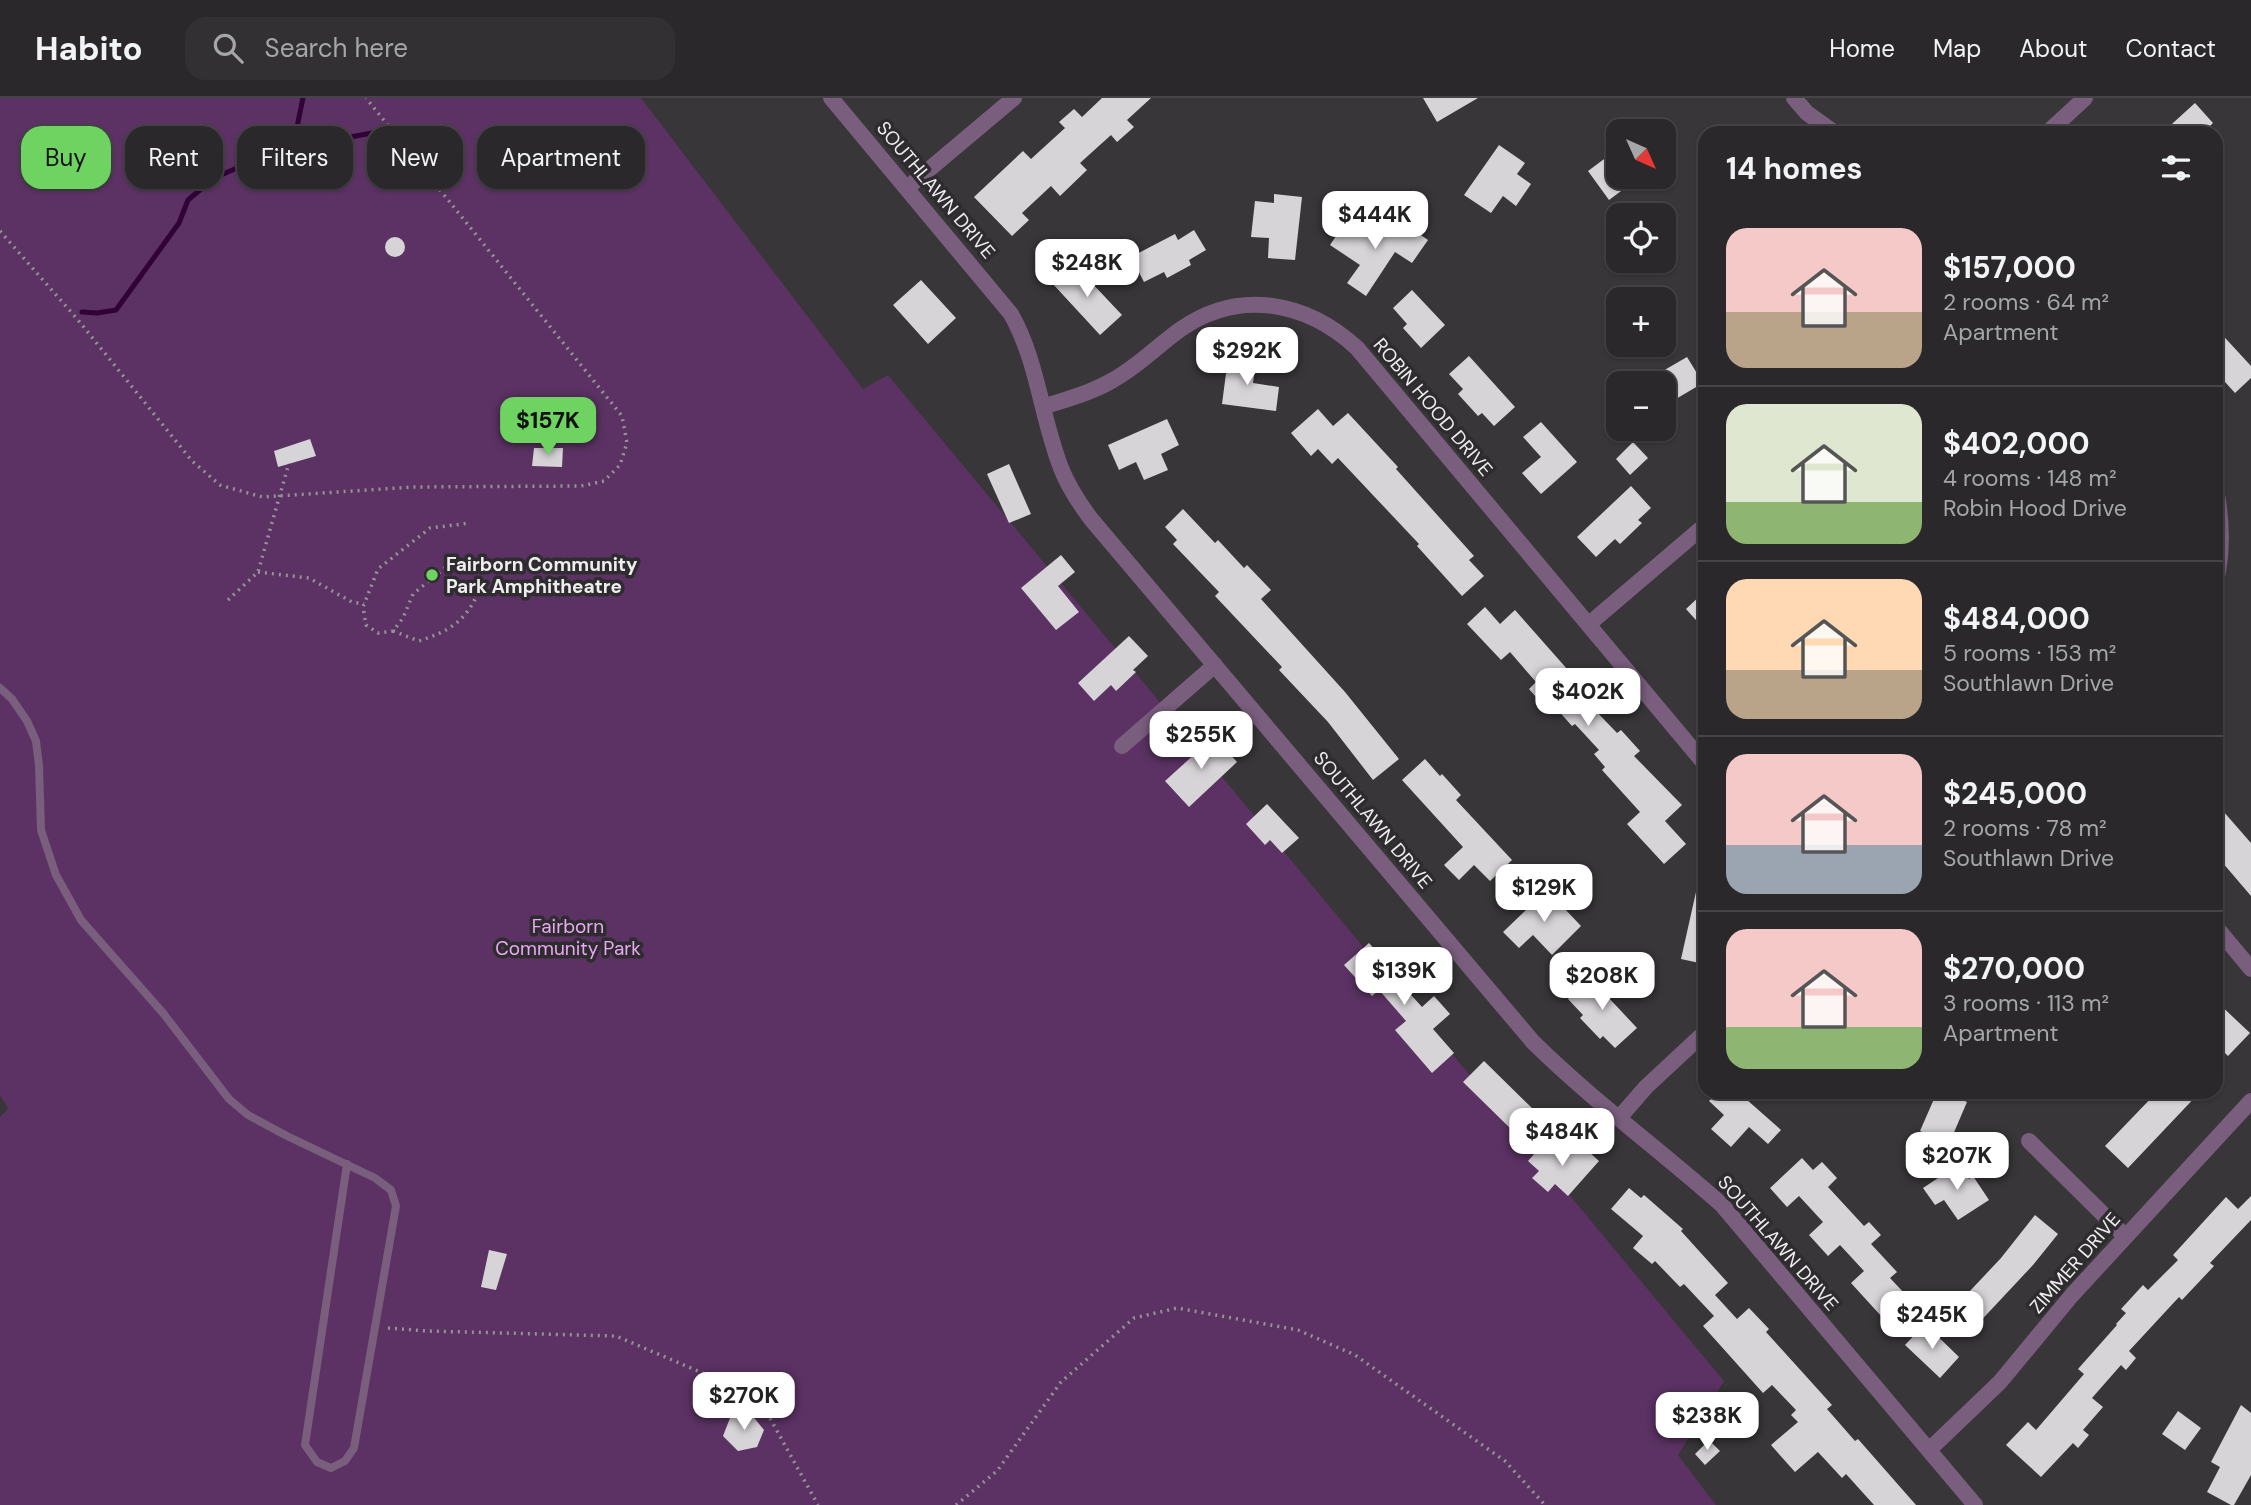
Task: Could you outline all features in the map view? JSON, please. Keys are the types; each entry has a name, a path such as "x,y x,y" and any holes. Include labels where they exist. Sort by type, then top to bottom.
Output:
{"street":[{"name":"SOUTHLAWN DRIVE","path":"831,98 1011,314 1028,349 1060,466 1080,503 1533,1042 1570,1079 1682,1169 1722,1205 1975,1505"},
{"path":"907,188 1014,98"},
{"path":"1794,98 1807,113 1825,126"},
{"path":"2055,126 2085,98"},
{"name":"ROBIN HOOD DRIVE","path":"1044,407 1115,380 1181,329 1211,313 1259,304 1304,313 1343,336 1357,348 1698,755"},
{"path":"1589,624 1698,531"},
{"path":"1122,746 1216,665"},
{"path":"2223,935 2251,969"},
{"path":"1619,1118 1646,1087 1698,1039"},
{"name":"ZIMMER DRIVE","path":"1929,1450 2000,1382 2072,1295 2251,1101"},
{"path":"2029,1141 2126,1236"}],"lane":[{"path":"0,688 12,699 27,721 36,741 39,817 46,849 56,875 82,919 163,1013 229,1099 248,1115 287,1136 347,1164 375,1178 391,1190 396,1206 354,1448 345,1461 331,1468 317,1462 305,1445 347,1164"}],"path":[{"path":"0,231 78,320 192,461 220,485 261,497 413,487 581,486 604,481 620,465 627,443 622,416 366,98"},
{"path":"228,600 258,572 289,463"},
{"path":"470,523 430,528 378,569 364,604 363,617 369,628 378,633 393,631 419,641 448,629 469,612 478,593"},
{"path":"393,631 403,618 412,594 446,567 466,564"},
{"path":"258,572 309,578 352,602 364,604"},
{"path":"956,1505 997,1471 1061,1382 1134,1318 1177,1308 1297,1331 1355,1355 1505,1461 1545,1505"},
{"path":"376,1326 427,1331 617,1336 749,1393 766,1410 818,1505"}],"green space":[{"name":"Fairborn Community Park","path":"0,98 641,98 863,389 888,375 1724,1381 1678,1455 1716,1505 0,1505 0,1117 8,1109 0,1095"}],"building":[{"path":"1102,98 1151,98 1127,120 1134,127 1117,142 1111,135 1080,163 1087,170 1060,196 1051,186 1022,213 1029,220 1012,236 974,197 1023,151 1031,159 1065,128 1059,122 1074,109 1082,117"},
{"path":"1423,98 1478,98 1437,122"},
{"path":"2195,103 2213,123 2210,126 2170,126"},
{"path":"1499,145 1525,163 1517,174 1531,184 1516,206 1503,196 1491,213 1464,195"},
{"path":"1606,158 1606,189 1624,189 1609,200 1588,171"},
{"path":"1274,194 1302,197 1295,260 1268,258 1269,238 1251,237 1255,201 1274,203"},
{"path":"1347,220 1376,240 1385,226 1397,235 1405,224 1428,240 1412,263 1395,252 1366,296 1347,283 1360,265 1330,245"},
{"path":"1194,230 1206,250 1189,260 1191,265 1167,278 1164,272 1144,282 1131,257 1175,234 1178,240"},
{"path":"395,237 402,240 405,247 402,254 395,257 388,254 385,247 388,240"},
{"path":"1073,263 1122,315 1100,335 1052,283"},
{"path":"921,280 956,318 928,344 893,305"},
{"path":"1412,290 1445,325 1421,348 1403,328 1407,324 1393,308"},
{"path":"2223,336 2251,366 2251,378 2235,393 2223,380"},
{"path":"1469,356 1515,407 1494,426 1482,413 1478,416 1458,394 1463,389 1449,374"},
{"path":"1687,357 1698,375 1698,386 1676,399 1676,371 1663,371"},
{"path":"1228,358 1256,361 1253,383 1279,387 1276,411 1222,404"},
{"path":"1318,409 1333,426 1348,413 1474,556 1469,560 1484,576 1462,596 1417,546 1419,544 1338,458 1332,464 1318,449 1311,456 1291,433"},
{"path":"1167,419 1179,445 1161,454 1168,470 1144,480 1136,462 1119,470 1108,445"},
{"path":"1541,422 1577,462 1541,494 1522,473 1541,457 1523,437"},
{"path":"310,439 316,456 278,467 274,451"},
{"path":"1633,442 1648,458 1630,475 1616,459"},
{"path":"534,448 563,448 562,467 532,466"},
{"path":"1009,464 1031,514 1009,523 987,474"},
{"path":"1631,486 1651,508 1638,520 1642,523 1620,544 1615,539 1596,557 1577,537"},
{"path":"1183,509 1215,543 1218,540 1244,568 1247,565 1271,590 1261,599 1345,692 1399,759 1373,780 1328,722 1279,670 1282,667 1215,596 1219,592 1173,544 1177,540 1165,527"},
{"path":"1061,555 1075,572 1058,586 1079,612 1056,630 1021,588"},
{"path":"1698,598 1698,622 1686,609"},
{"path":"1485,607 1500,624 1515,610 1598,704 1593,708 1617,733 1621,730 1640,751 1634,756 1682,805 1665,821 1686,844 1664,864 1627,824 1640,812 1602,770 1605,767 1594,754 1599,750 1575,724 1572,726 1547,698 1542,704 1529,689 1536,682 1510,652 1501,660 1467,624"},
{"path":"1129,636 1148,656 1116,691 1111,685 1094,701 1078,683"},
{"path":"1211,733 1237,762 1189,807 1165,781 1198,751 1196,748"},
{"path":"1425,759 1461,795 1456,800 1512,860 1490,881 1474,865 1459,880 1444,865 1463,847 1402,780"},
{"path":"1267,804 1299,838 1282,853 1270,840 1265,845 1246,824"},
{"path":"2223,811 2251,843 2251,896 2223,863"},
{"path":"1698,883 1698,963 1681,959"},
{"path":"1547,890 1581,926 1552,955 1533,935 1519,948 1503,932"},
{"path":"1369,943 1422,1007 1434,996 1450,1014 1433,1029 1454,1053 1432,1073 1395,1030 1406,1021 1379,990 1372,996 1344,965"},
{"path":"1593,974 1611,994 1608,997 1637,1028 1615,1048 1603,1036 1600,1039 1580,1018 1583,1015 1568,999"},
{"path":"2223,1008 2250,1033 2228,1056 2223,1051"},
{"path":"1484,1061 1533,1109 1512,1130 1463,1082"},
{"path":"1746,1099 1781,1130 1768,1144 1749,1127 1731,1147 1711,1129 1724,1115 1709,1101"},
{"path":"1934,1099 1960,1099 1967,1102 1949,1144 1920,1131"},
{"path":"2150,1099 2193,1099 2128,1168 2105,1146"},
{"path":"1578,1142 1599,1161 1568,1196 1555,1184 1548,1192 1532,1178 1539,1171 1528,1161 1544,1143 1563,1160"},
{"path":"1802,1158 1813,1170 1822,1162 1837,1178 1828,1187 1864,1226 1869,1222 1881,1235 1871,1244 1897,1272 1890,1278 1906,1295 1882,1317 1851,1283 1864,1271 1840,1245 1828,1256 1809,1235 1823,1222 1799,1196 1787,1207 1770,1188"},
{"path":"1959,1164 1969,1179 1973,1176 1989,1200 1958,1220 1944,1200 1935,1205 1923,1188"},
{"path":"1629,1188 1641,1198 1644,1195 1683,1229 1681,1231 1728,1283 1715,1295 1737,1319 1749,1308 1769,1329 1766,1332 1832,1405 1827,1409 1855,1441 1858,1439 1916,1505 1874,1505 1846,1474 1842,1478 1818,1452 1795,1472 1771,1445 1798,1422 1791,1415 1796,1410 1772,1385 1763,1393 1703,1326 1714,1316 1684,1284 1680,1287 1655,1261 1652,1264 1633,1248 1643,1236 1611,1209"},
{"path":"2251,1196 2251,1220 2210,1263 2214,1266 2182,1300 2179,1297 2129,1351 2136,1358 2126,1370 2121,1365 2092,1398 2103,1407 2083,1430 2089,1435 2078,1448 2073,1443 2041,1477 2006,1445 2028,1422 2036,1430 2084,1374 2078,1369 2126,1313 2121,1309 2143,1285 2148,1290 2178,1260 2173,1255 2226,1197 2238,1209"},
{"path":"2035,1215 2058,1234 1974,1328 1953,1309 2001,1258"},
{"path":"489,1250 507,1254 496,1290 481,1287"},
{"path":"1925,1324 1959,1357 1940,1378 1905,1345"},
{"path":"2241,1405 2251,1413 2251,1475 2234,1505 2231,1505 2207,1492 2220,1467 2211,1462"},
{"path":"2178,1411 2201,1428 2185,1450 2162,1434"},
{"path":"751,1414 764,1430 757,1447 738,1451 723,1436 730,1418"},
{"path":"1709,1440 1720,1451 1705,1465 1695,1454"}],"waterway":[{"path":"298,126 303,98"},
{"path":"82,312 116,310 179,223 188,200 214,178 267,155 367,134"}],"place":[{"name":"Fairborn Community Park Amphitheatre","path":"432,575"}]}
